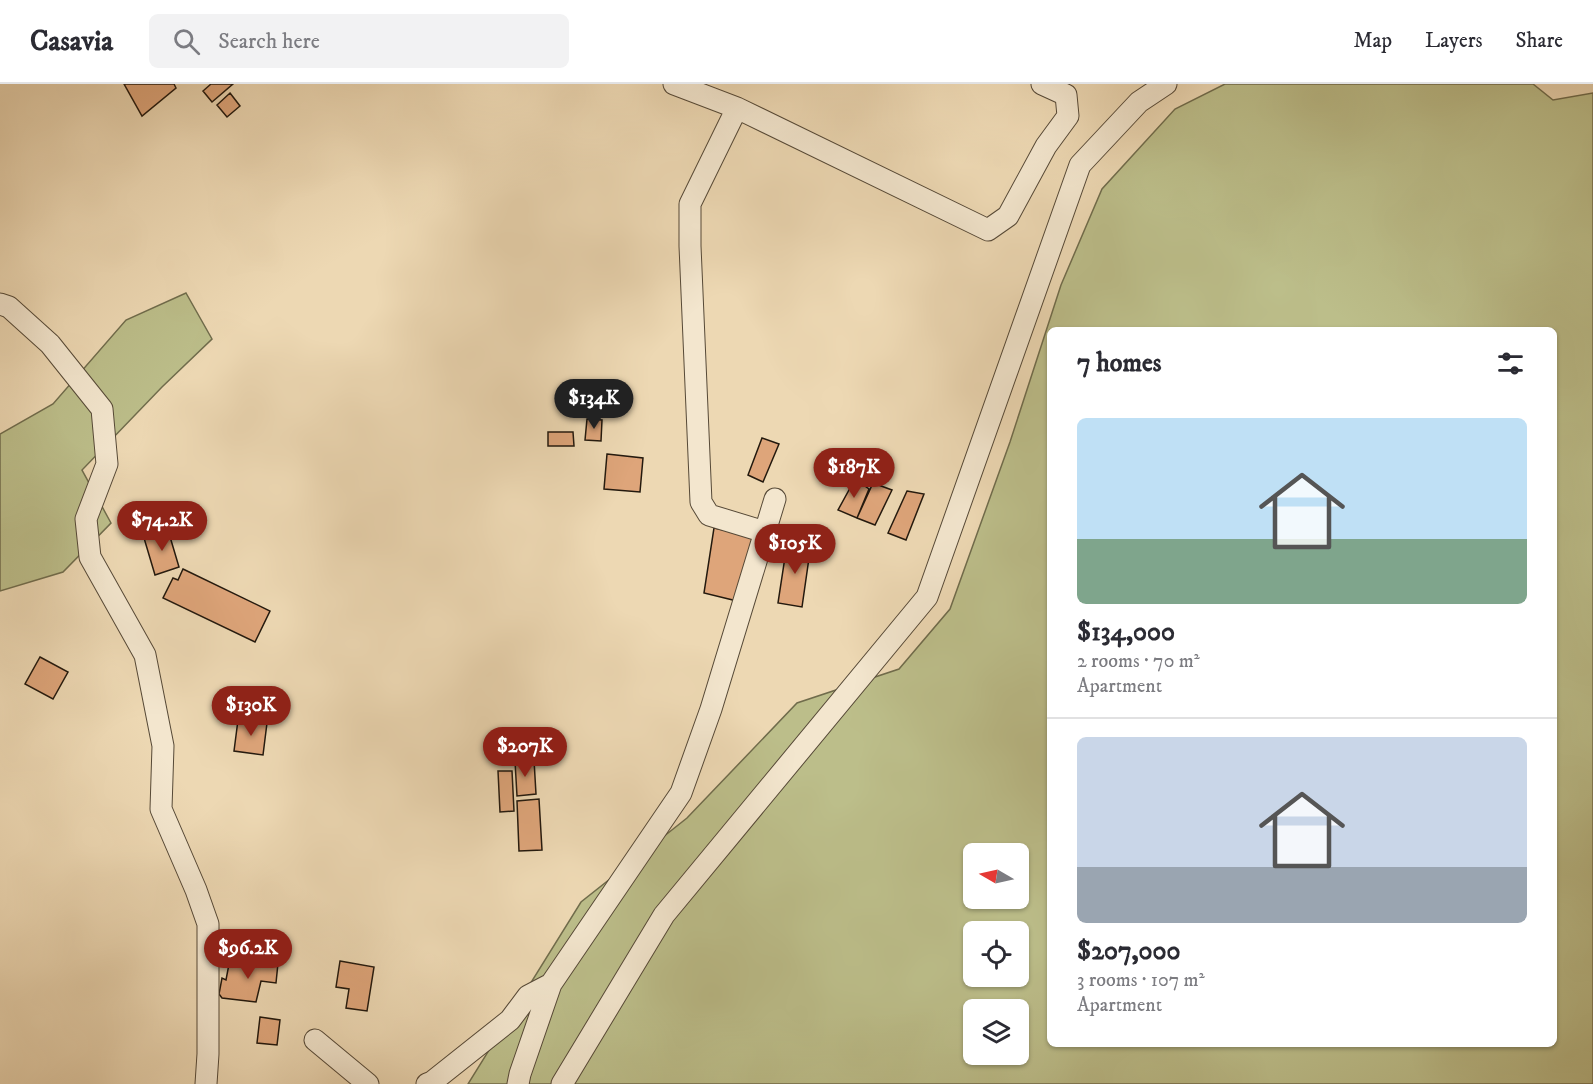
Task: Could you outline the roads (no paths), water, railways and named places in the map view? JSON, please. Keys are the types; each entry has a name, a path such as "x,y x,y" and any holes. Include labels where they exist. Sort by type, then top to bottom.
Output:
{"street":[{"path":"674,84 737,108 988,230 1008,216 1046,146 1068,116 1066,95 1042,84"},
{"path":"562,1084 664,915 927,597 1080,165 1139,102 1166,84"},
{"path":"737,108 690,204 701,502 709,515 765,532"},
{"path":"0,304 9,307 50,344 102,409 107,464 86,519 90,557 145,655 163,746 162,809 208,924 206,1084"},
{"path":"519,1084 520,1074 550,984 681,793 711,709 775,499"},
{"path":"427,1084 510,1020 528,996 550,984"},
{"path":"315,1040 369,1084"}]}
